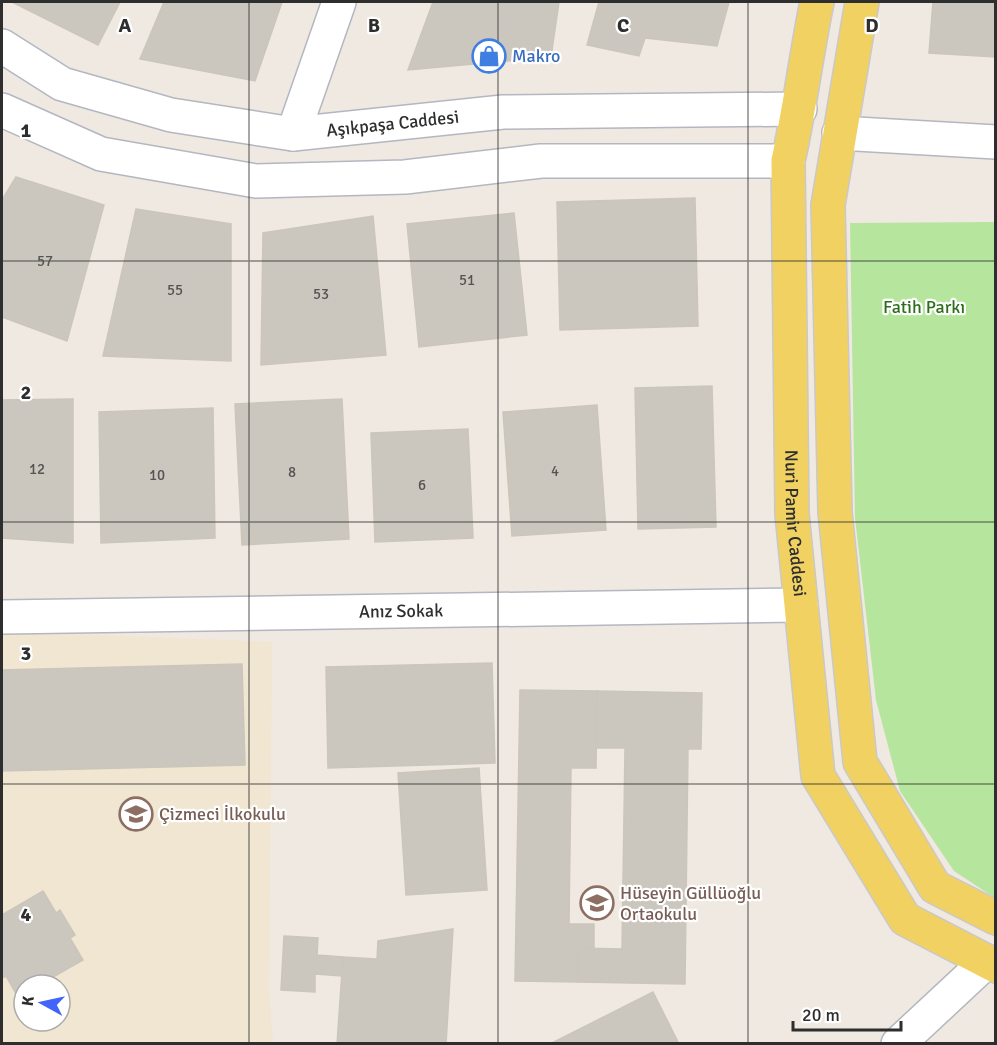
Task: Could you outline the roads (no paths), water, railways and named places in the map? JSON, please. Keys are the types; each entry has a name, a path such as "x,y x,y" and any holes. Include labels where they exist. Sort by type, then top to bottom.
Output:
{"main road":[{"name":"Nuri Pamir Caddesi","path":"817,2 805,61 800,109 788,161 792,514 819,776 905,919 991,964"},
{"path":"862,2 828,206 835,512 860,762 935,887 996,918"},
{"path":"800,109 839,133"},
{"path":"788,161 839,133"}],"street":[{"path":"292,134 339,2"},
{"name":"Aşıkpaşa Caddesi","path":"2,46 62,84 171,115 292,134 503,112 800,109"},
{"path":"2,110 101,154 256,181 405,177 541,161 788,161"},
{"path":"839,133 996,142"},
{"name":"Anız Sokak","path":"2,617 801,605"},
{"path":"898,1044 991,964"}],"place":[{"name":"Makro","path":"489,56"},
{"name":"Çizmeci İlkokulu","path":"136,814"},
{"name":"Hüseyin Güllüoğlu Ortaokulu","path":"597,903"}],"park label":[{"name":"Fatih Parkı","path":"924,307"}]}
